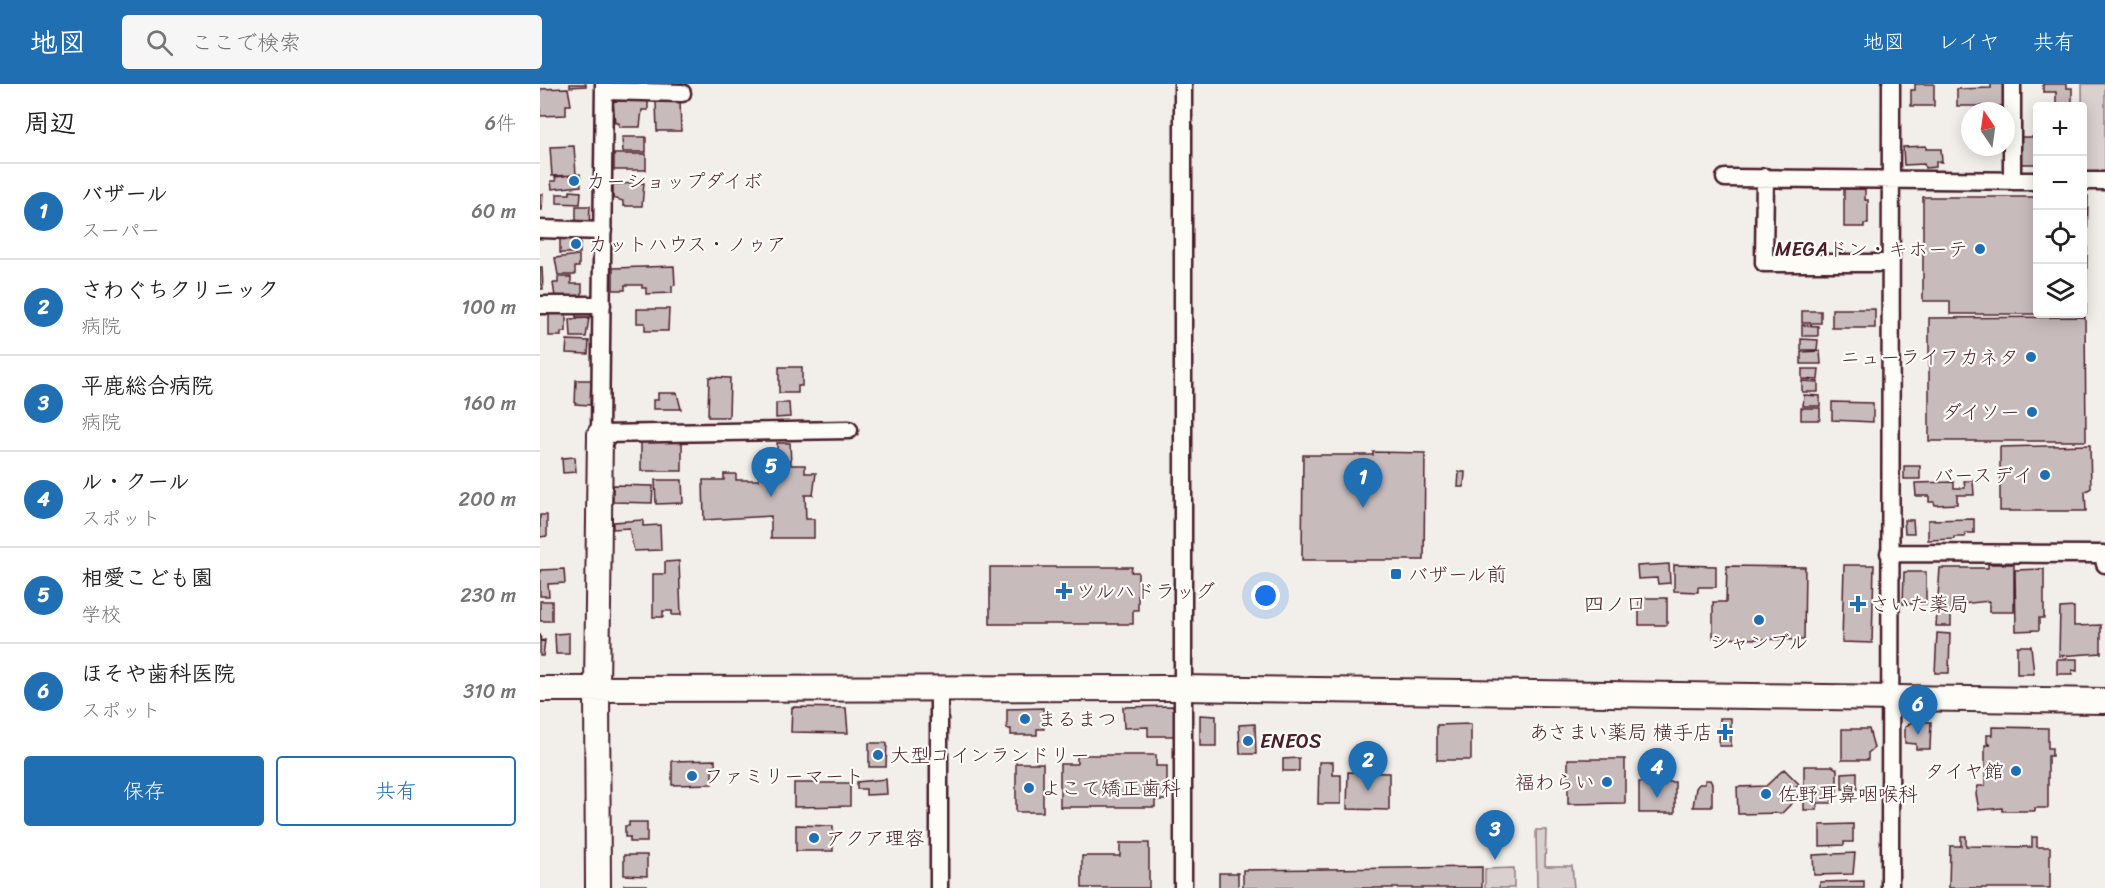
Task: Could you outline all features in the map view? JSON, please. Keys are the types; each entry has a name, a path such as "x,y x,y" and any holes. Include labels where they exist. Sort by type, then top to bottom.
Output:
{"street":[{"path":"1183,84 1181,688 1183,888"},
{"path":"1890,888 1888,697 1891,84"},
{"path":"2012,84 2012,182"},
{"path":"598,888 597,689 604,88 682,93"},
{"path":"1765,177 1764,263 1889,263"},
{"path":"1725,178 2033,181"},
{"path":"2087,181 2105,181"},
{"path":"540,229 603,231"},
{"path":"540,306 602,305"},
{"path":"600,434 849,430"},
{"path":"1889,553 2103,554 2105,564"},
{"path":"540,688 1181,688 2105,701"},
{"path":"939,689 939,888"}],"shaded area":[{"path":"2082,84 2105,84 2105,172 2087,172 2087,102 2082,102"},
{"path":"1536,830 1546,830 1545,866 1572,866 1574,888 1537,888"},
{"path":"1514,868 1514,888 1485,888 1485,869"}],"building":[{"path":"570,84 586,84 586,86 570,87"},
{"path":"1915,84 1934,84 1934,106 1911,106 1911,90 1915,90"},
{"path":"1991,84 2004,84 2005,102 1961,102 1961,106 1957,106 1957,89 1991,88"},
{"path":"2043,84 2067,84 2067,88 2072,88 2072,102 2056,102 2056,92 2043,92"},
{"path":"568,88 571,105 566,105 566,115 540,116 540,89"},
{"path":"613,101 648,101 648,110 642,110 640,127 619,127 619,123 615,123"},
{"path":"680,101 681,131 657,131 656,102"},
{"path":"622,137 646,137 646,152 623,152"},
{"path":"2021,137 2033,137 2033,164 2021,164"},
{"path":"574,146 576,175 552,176 550,147"},
{"path":"1926,146 1926,149 1941,149 1942,162 1936,162 1936,167 1925,168 1924,164 1904,165 1903,147"},
{"path":"614,154 646,154 646,170 614,170"},
{"path":"580,174 581,186 552,189 551,181 556,181 555,177"},
{"path":"644,183 642,206 623,206 623,201 613,198 613,184"},
{"path":"1844,189 1865,189 1865,200 1868,200 1868,224 1864,224 1864,227 1844,227"},
{"path":"570,191 581,192 580,204 557,203 557,194 570,194"},
{"path":"540,194 543,194 542,210 540,210"},
{"path":"2087,196 2088,196 2087,254"},
{"name":"MEGAドン・キホーテ","path":"1923,197 2033,197 2033,314 1950,314 1950,301 1923,301"},
{"path":"576,206 590,206 589,225 576,225"},
{"path":"560,236 577,236 577,239 580,239 580,253 560,253"},
{"path":"579,255 579,267 575,267 575,275 558,275 555,258"},
{"path":"674,266 675,285 672,286 672,293 646,294 646,288 642,288 642,285 625,285 625,290 613,290 613,268"},
{"path":"540,267 542,267 543,289 540,289"},
{"path":"558,277 571,277 571,284 582,284 582,297 555,297 553,283 558,283"},
{"path":"637,309 669,309 668,331 645,331 645,323 637,323"},
{"path":"1832,309 1875,309 1875,328 1832,328"},
{"path":"576,310 591,311 591,317 576,317"},
{"path":"549,311 566,311 566,332 561,332 561,336 549,336"},
{"path":"1802,311 1821,311 1821,323 1802,323"},
{"path":"589,318 586,337 571,337 570,319"},
{"path":"1929,318 2085,318 2086,441 1929,441"},
{"path":"1802,325 1818,326 1818,336 1802,336"},
{"path":"1801,339 1818,340 1817,350 1801,350"},
{"path":"567,340 589,341 588,354 566,353"},
{"path":"1820,351 1821,364 1801,364 1801,352"},
{"path":"779,367 802,367 802,386 798,386 798,393 779,393"},
{"path":"1802,369 1819,369 1818,380 1802,379"},
{"path":"709,377 730,378 729,417 708,417"},
{"path":"576,380 591,380 590,405 575,404"},
{"path":"1802,381 1818,382 1818,392 1802,392"},
{"path":"658,393 677,393 681,409 653,409 653,400 658,400"},
{"path":"1804,395 1820,396 1820,406 1803,406"},
{"path":"1832,402 1873,403 1873,422 1832,420"},
{"path":"776,403 789,403 790,417 776,418"},
{"path":"1801,408 1820,408 1820,420 1801,420"},
{"path":"641,438 682,438 682,471 641,471"},
{"path":"777,443 790,443 791,465 805,465 805,473 816,473 813,495 805,495 806,519 814,519 814,538 771,538 771,516 704,520 703,480 724,480 724,474 736,474 736,480 759,480 759,475 777,475"},
{"name":"バースデイ","path":"2090,445 2091,488 2085,492 2086,511 2000,511 2000,447"},
{"path":"1373,452 1425,453 1424,560 1302,560 1303,455 1373,455"},
{"path":"575,457 576,472 563,473 562,458"},
{"path":"1904,466 1920,466 1920,479 1904,479"},
{"path":"1459,472 1465,472 1464,487 1458,487"},
{"path":"655,480 682,480 683,503 656,504"},
{"path":"1964,481 1973,481 1974,495 1957,495 1957,504 1935,505 1934,502 1929,502 1929,496 1916,496 1915,483 1954,482 1954,488 1965,488"},
{"path":"613,485 653,486 652,503 613,502"},
{"path":"540,515 547,515 547,536 540,537"},
{"path":"1974,519 1974,533 1965,533 1965,537 1954,537 1954,539 1928,540 1928,520"},
{"path":"643,520 643,526 660,525 661,550 634,551 629,528 613,529 613,522"},
{"path":"1904,520 1913,520 1914,533 1905,533"},
{"path":"679,561 681,615 672,615 672,611 663,611 663,617 653,617 653,574 665,574 665,562"},
{"path":"1669,564 1670,583 1658,584 1657,578 1638,579 1637,566"},
{"path":"1988,564 2014,564 2014,612 1989,612 1989,601 1962,604 1962,599 1951,599 1951,626 1936,626 1940,568 1988,568"},
{"path":"1674,565 1716,566 1716,587 1698,587 1698,592 1674,591"},
{"name":"さいた薬局","path":"1844,565 1874,565 1872,643 1842,642"},
{"name":"シャンブル","path":"1727,566 1805,567 1804,640 1713,638 1713,602 1726,602"},
{"name":"ツルハドラッグ","path":"990,567 1132,567 1131,572 1138,572 1138,610 1133,610 1133,624 990,624"},
{"path":"564,569 565,583 548,584 549,596 540,596 540,570"},
{"path":"2044,569 2044,618 2039,618 2039,630 2016,631 2015,570"},
{"path":"1904,572 1926,572 1926,604 1903,604"},
{"path":"1639,598 1667,598 1667,625 1639,625"},
{"path":"540,601 552,601 552,621 540,621"},
{"path":"2074,607 2074,626 2101,625 2101,653 2059,656 2060,608"},
{"path":"569,633 569,654 556,654 555,634"},
{"path":"1937,633 1950,634 1949,673 1935,673"},
{"path":"540,634 541,641 545,640 543,656 540,656"},
{"path":"2017,646 2031,646 2034,674 2017,674"},
{"path":"2057,659 2077,659 2077,671 2072,670 2072,674 2057,674"},
{"path":"1174,706 1175,736 1148,736 1148,727 1124,728 1123,707"},
{"path":"792,707 846,708 848,733 791,732"},
{"name":"まるまつ","path":"1043,708 1044,729 1037,729 1037,735 1011,735 1011,729 1007,729 1007,709"},
{"path":"1200,715 1216,716 1216,746 1200,746"},
{"name":"あさまい薬局 横手店","path":"1720,718 1731,718 1731,746 1719,746"},
{"path":"1913,721 1931,722 1930,749 1916,749 1916,744 1905,743 1905,727"},
{"path":"1255,724 1256,754 1240,754 1239,725"},
{"path":"1471,724 1471,760 1437,760 1437,725"},
{"name":"タイヤ館","path":"1992,727 2048,728 2048,748 2052,748 2052,756 2048,756 2048,808 2035,808 2035,811 2002,811 2002,808 1979,810 1976,794 1978,786 1985,786 1985,745 1991,745 1987,743 1987,735 1992,735"},
{"path":"1842,729 1869,729 1874,748 1868,753 1868,760 1842,760"},
{"name":"大型コインランドリー","path":"869,743 887,743 886,767 869,767"},
{"path":"1077,755 1156,755 1156,766 1167,766 1167,800 1155,800 1155,807 1060,807 1060,764 1077,764"},
{"path":"1299,758 1299,771 1283,771 1283,759"},
{"path":"1568,759 1625,759 1625,803 1568,804"},
{"name":"ファミリーマート","path":"715,760 715,768 712,768 712,784 672,785 672,761"},
{"path":"1319,762 1333,762 1333,775 1341,775 1341,804 1318,804"},
{"name":"よこて矯正歯科","path":"1016,763 1043,763 1043,812 1016,812"},
{"path":"1804,766 1832,766 1837,769 1837,791 1832,791 1832,803 1817,803 1817,810 1804,810"},
{"name":"佐野耳鼻咽喉科","path":"1784,769 1799,784 1792,791 1798,797 1782,813 1738,814 1737,787 1766,786"},
{"path":"1348,772 1389,773 1389,810 1347,809"},
{"path":"1857,772 1857,789 1842,789 1842,773"},
{"path":"886,779 887,794 866,795 866,789 857,789 857,782"},
{"path":"1705,780 1710,780 1712,784 1712,807 1693,807 1696,788 1699,784 1705,784"},
{"path":"1639,782 1675,782 1675,813 1639,813"},
{"path":"794,783 850,783 850,806 794,807"},
{"path":"629,822 647,822 647,842 630,842 630,837 625,837 625,826 629,826"},
{"path":"1853,824 1853,842 1844,842 1844,845 1820,846 1820,825"},
{"name":"アクア理容","path":"796,825 833,826 833,851 796,851"},
{"path":"1961,836 1966,836 1966,846 2032,847 2032,837 2037,837 2037,847 2050,847 2050,888 1949,888 1950,846 1961,846"},
{"path":"1120,843 1149,843 1149,888 1082,888 1082,856 1120,856"},
{"path":"1855,853 1853,874 1814,875 1813,855"},
{"path":"624,855 647,855 647,876 624,875"},
{"path":"1482,867 1482,888 1243,888 1243,870"},
{"path":"1219,873 1238,873 1238,888 1219,888"},
{"path":"1864,881 1864,888 1820,888 1820,882"},
{"path":"624,885 647,885 647,888 624,888"}],"place":[{"name":"カーショップダイボ","path":"574,181"},
{"name":"カットハウス・ノゥア","path":"576,244"},
{"name":"MEGAドン・キホーテ","path":"1980,249"},
{"name":"ニューライフカネタ","path":"2031,357"},
{"name":"ダイソー","path":"2032,412"},
{"name":"バースデイ","path":"2045,475"},
{"name":"相愛こども園","path":"771,497"},
{"name":"バザール","path":"1363,508"},
{"name":"バザール前","path":"1396,574"},
{"name":"ツルハドラッグ","path":"1064,591"},
{"name":"さいた薬局","path":"1858,604"},
{"name":"シャンブル","path":"1759,620"},
{"name":"まるまつ","path":"1025,719"},
{"name":"あさまい薬局 横手店","path":"1725,732"},
{"name":"ほそや歯科医院","path":"1918,735"},
{"name":"ENEOS","path":"1248,741"},
{"name":"大型コインランドリー","path":"878,755"},
{"name":"タイヤ館","path":"2016,771"},
{"name":"ファミリーマート","path":"692,776"},
{"name":"福わらい","path":"1607,782"},
{"name":"よこて矯正歯科","path":"1029,788"},
{"name":"さわぐちクリニック","path":"1368,791"},
{"name":"佐野耳鼻咽喉科","path":"1766,794"},
{"name":"ル・クール","path":"1657,798"},
{"name":"アクア理容","path":"814,838"},
{"name":"平鹿総合病院","path":"1495,860"}],"district":[{"name":"四ノ口","path":"1615,604"}]}
